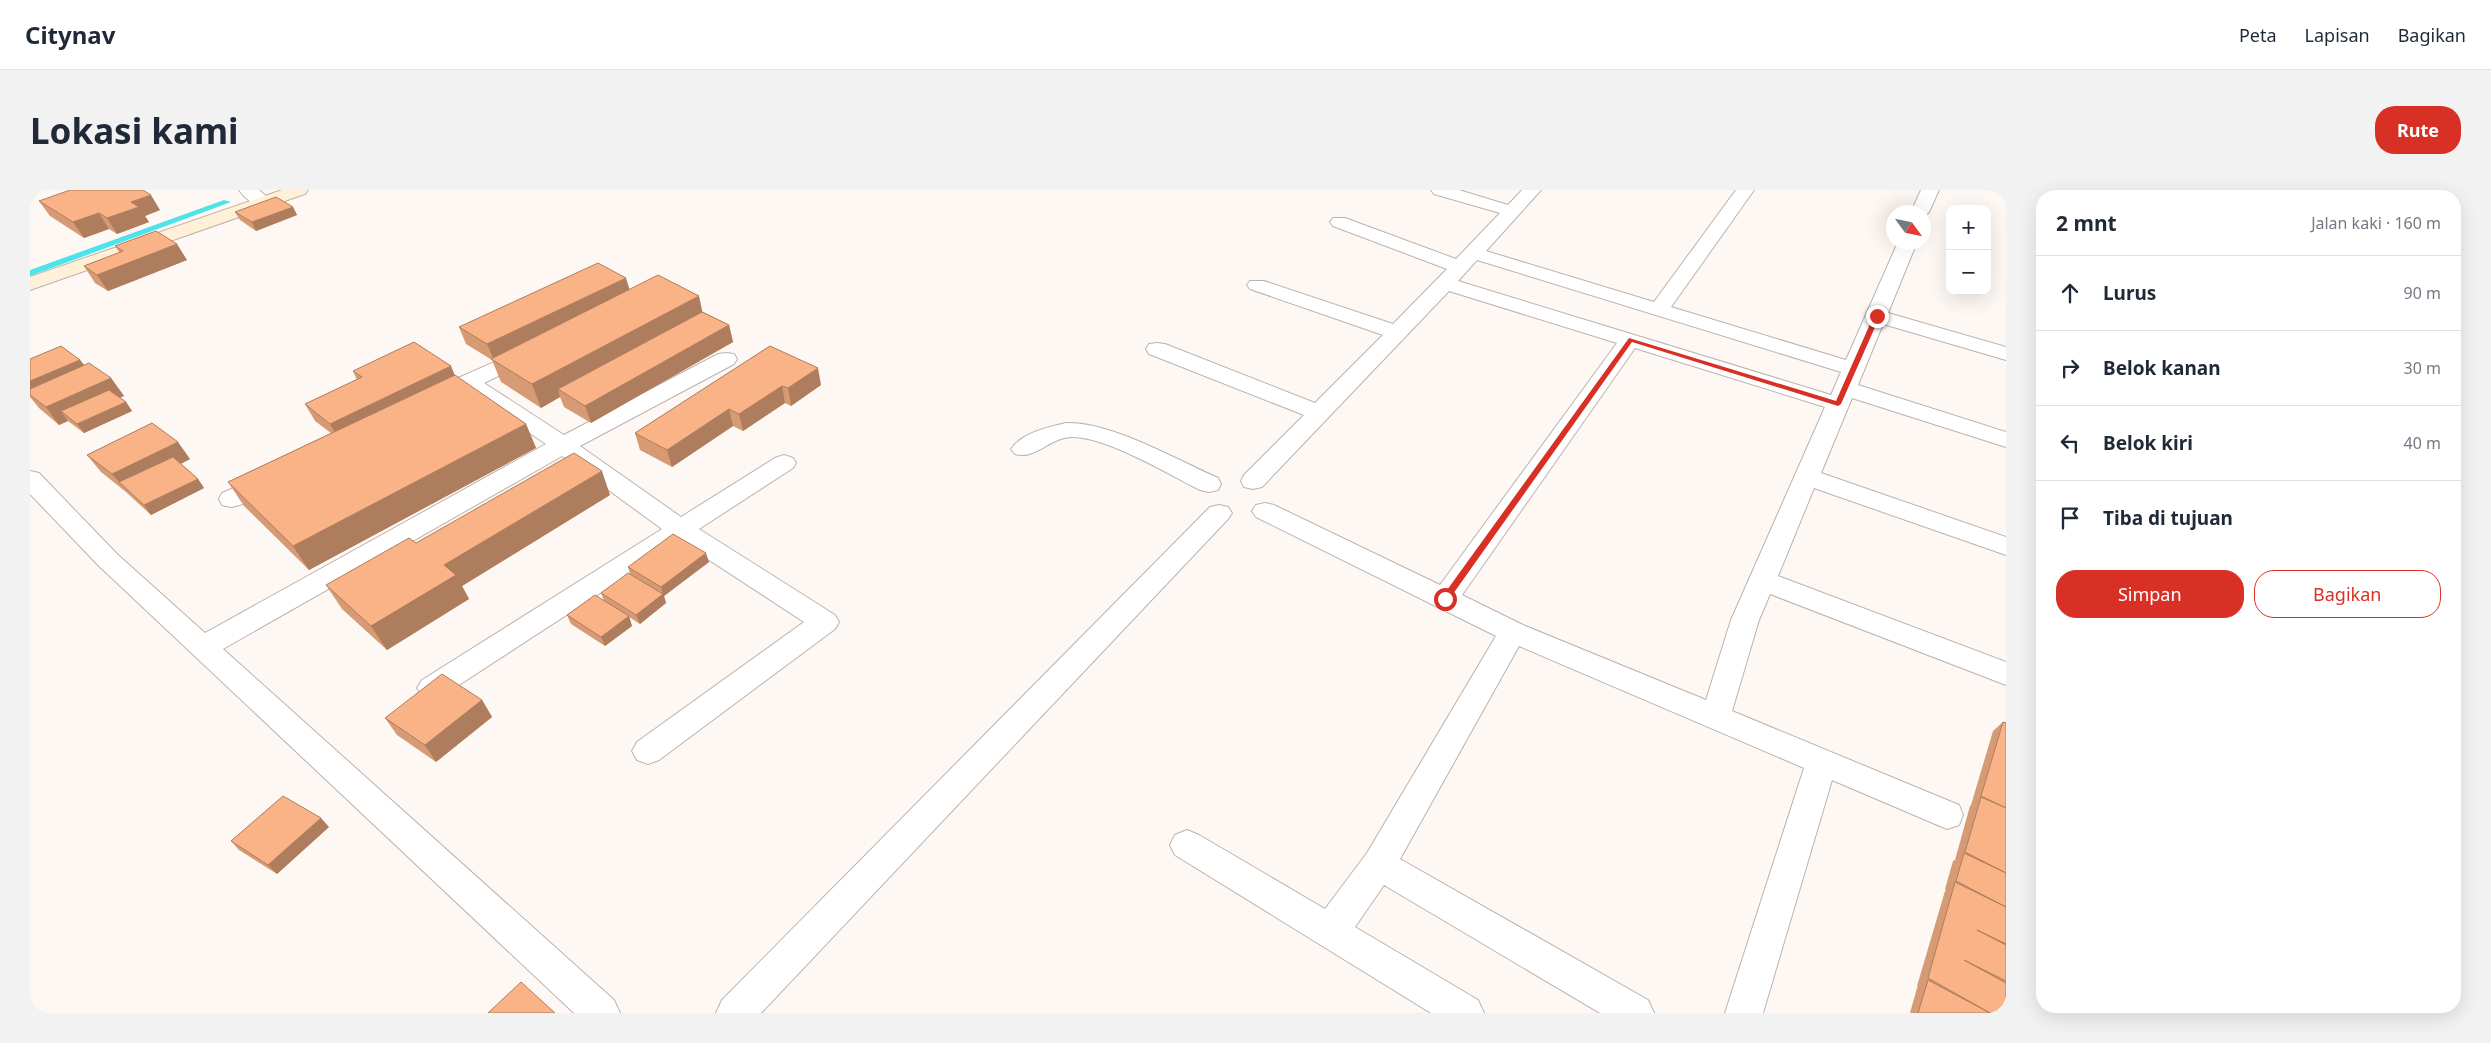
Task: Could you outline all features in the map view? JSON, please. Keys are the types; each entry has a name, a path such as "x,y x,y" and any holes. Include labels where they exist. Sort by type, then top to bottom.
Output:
{"street":[{"path":"248,190 264,202"},
{"path":"30,284 299,190"},
{"path":"1440,190 1511,211"},
{"path":"1253,481 1474,253 1532,190"},
{"path":"1658,310 1745,190"},
{"path":"1921,205 1924,192"},
{"path":"1339,222 1459,268"},
{"path":"1716,716 1745,620 1905,250"},
{"path":"1474,253 1658,310 1845,387 2006,440"},
{"path":"1445,283 1631,339 1845,387"},
{"path":"1257,285 1396,332"},
{"path":"1877,316 2006,354"},
{"path":"1445,599 1631,339"},
{"path":"433,399 546,344"},
{"path":"1157,349 1319,413"},
{"path":"204,647 563,445 726,359"},
{"path":"468,382 563,445 680,529 825,622 648,751"},
{"path":"1023,449 1048,434 1073,430 1096,434 1210,484"},
{"path":"432,688 784,463"},
{"path":"231,500 292,469"},
{"path":"1238,476 1253,481 1265,490 1269,500 1264,511 1252,517 1236,518 1219,513 1208,504 1204,493 1210,484 1222,478 1238,476"},
{"path":"1807,477 2006,546"},
{"path":"30,479 108,560 601,1013"},
{"path":"1264,511 1513,632 1947,815"},
{"path":"735,1013 1219,513"},
{"path":"1762,580 2006,674"},
{"path":"1330,932 1379,864 1513,632"},
{"path":"1744,1013 1821,763"},
{"path":"1187,845 1465,1013"},
{"path":"1379,864 1635,1013"}],"building":[{"path":"70,190 143,190 151,195 131,202 139,207 107,218 99,213 73,222 39,201"},
{"path":"276,197 293,207 252,222 235,212"},
{"path":"156,231 177,244 97,275 84,266 123,251 115,246"},
{"path":"598,263 626,278 487,344 459,327"},
{"path":"658,275 699,296 532,384 491,359"},
{"path":"702,312 729,325 585,406 558,389"},
{"path":"414,342 451,366 330,424 305,404 362,377 353,371"},
{"path":"61,346 80,360 30,381 30,359"},
{"path":"770,346 818,368 788,388 782,386 739,414 729,409 667,450 635,433"},
{"path":"89,363 111,378 46,407 30,395 30,389"},
{"path":"455,375 526,424 293,546 228,482"},
{"path":"109,390 126,402 77,424 61,411"},
{"path":"152,423 178,442 112,474 87,455"},
{"path":"574,453 602,471 444,565 456,575 371,626 326,585 409,538 416,543"},
{"path":"173,457 198,479 144,505 119,482"},
{"path":"673,534 706,553 661,587 628,567"},
{"path":"628,573 663,594 636,615 601,593"},
{"path":"595,595 629,616 601,637 567,615"},
{"path":"442,674 482,700 425,745 385,718"},
{"path":"2003,722 2006,723 2006,808 1981,796"},
{"path":"283,796 321,818 268,865 231,841"},
{"path":"1981,797 2006,808 2006,873 1965,852"},
{"path":"1964,853 2006,873 2006,907 1956,881"},
{"path":"1955,882 2006,907 2006,944 1977,930 2006,945 2006,981 1964,960 2006,983 2006,1013 1990,1013 1928,978"},
{"path":"1928,980 1990,1013 1918,1013"},
{"path":"521,982 555,1013 488,1013"}],"waterway":[{"path":"30,273 227,202"}],"route":[{"path":"1445,599 1631,339 1838,404 1877,316"}]}
